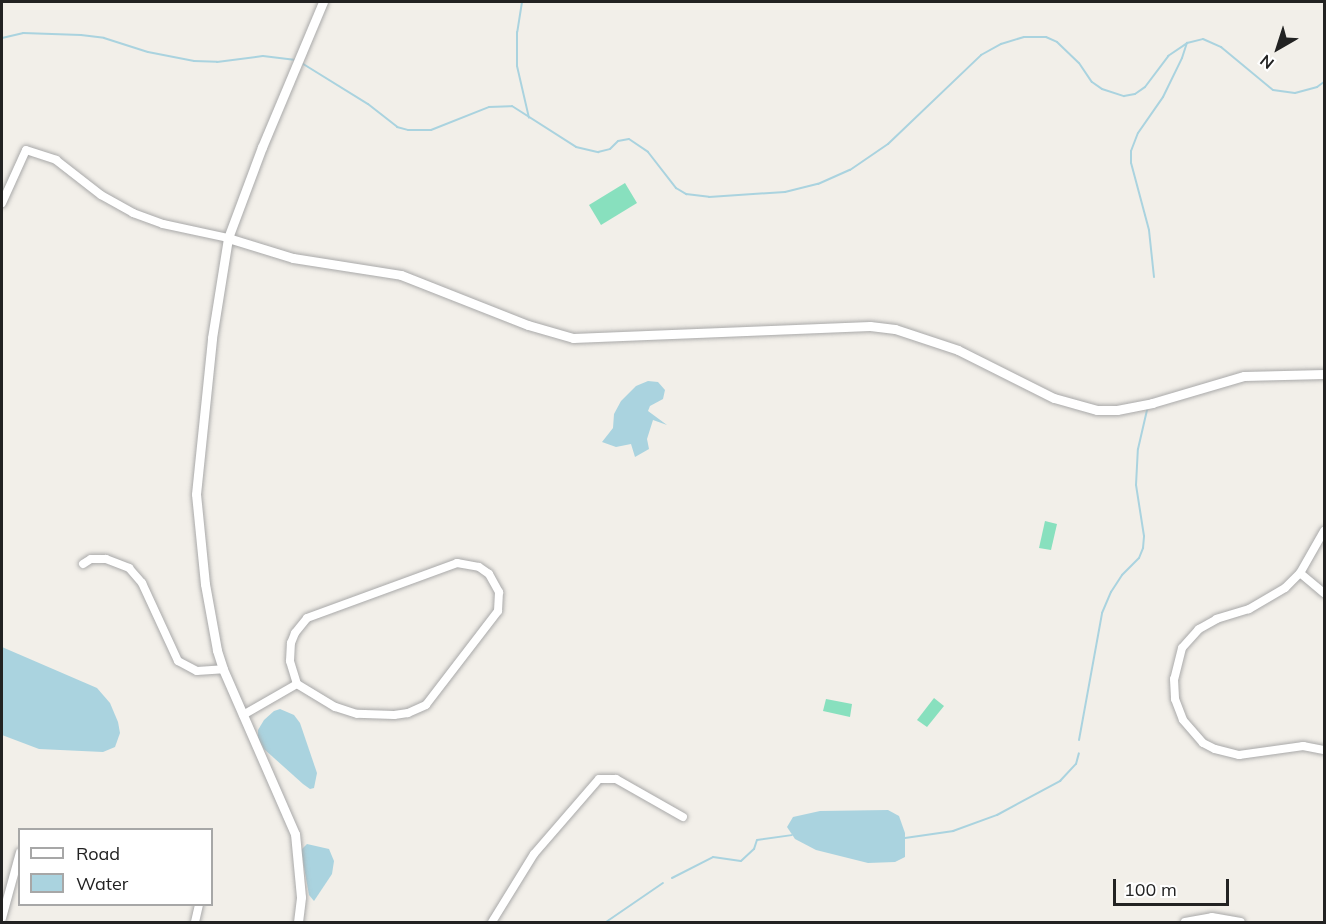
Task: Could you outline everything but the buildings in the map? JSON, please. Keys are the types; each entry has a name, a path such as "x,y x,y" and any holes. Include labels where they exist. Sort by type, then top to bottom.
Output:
{"street":[{"path":"297,922 301,897 295,834 223,669 205,585 196,494 212,338 228,238 262,147 304,52 323,2"},
{"path":"2,203 27,150 56,160 101,195 133,213 163,224 228,238 293,258 401,275 528,325 573,338 870,326 895,329 958,350 1054,398 1097,410 1117,410 1148,404 1244,376 1324,374"},
{"path":"1324,531 1300,573 1268,600 1217,619 1199,629 1188,640 1178,658 1174,689 1183,720 1203,743 1215,749 1239,755 1295,747 1324,750"},
{"path":"83,564 91,560 106,559 129,568 142,583 178,661 197,671 223,669"},
{"path":"457,563 479,567 496,583 500,601 494,620 435,697 419,709 394,715 357,714 335,707 297,684 290,661 291,644 300,625 316,613 457,563"},
{"path":"1300,573 1324,594"},
{"path":"243,715 297,684"},
{"path":"492,922 534,854 599,779 616,779 683,817"},
{"path":"2,918 18,859"},
{"path":"195,922 199,906"},
{"path":"1185,922 1212,917 1241,922"}],"green space":[{"path":"625,183 637,203 601,225 589,205"},
{"path":"1045,521 1057,524 1051,550 1039,548"},
{"path":"934,698 944,706 927,727 917,720"},
{"path":"826,699 852,704 850,717 823,711"}],"water":[{"path":"648,381 658,382 665,390 663,399 650,406 648,411 667,425 653,420 647,439 649,449 635,457 631,444 616,447 602,442 613,428 614,414 621,401 636,386"},
{"path":"2,647 97,688 110,703 118,722 120,733 115,747 103,752 39,749 2,735"},
{"path":"280,709 294,715 300,723 317,773 314,788 310,789 303,784 264,749 258,738 258,730 264,720"},
{"path":"888,810 899,816 905,833 905,857 895,862 868,863 816,850 795,839 787,827 793,817 820,811"},
{"path":"307,844 329,849 334,861 332,874 314,901 309,895 301,850"}],"waterway":[{"path":"522,2 517,32 517,66 529,118"},
{"path":"2,38 23,33 81,35 104,38 148,52 194,61 217,62 263,56 294,60"},
{"path":"300,62 368,104 397,127 408,130 431,130 489,107 512,106 576,147 598,152 610,149 618,141 629,139 648,152 676,188 686,194 709,197 785,192 818,184 850,170 888,144 981,55 1001,44 1024,37 1046,37 1057,42 1079,63 1092,82 1102,89 1124,96 1135,94 1145,87 1168,56 1187,43 1203,39 1221,47 1273,90 1295,93 1317,87 1324,82"},
{"path":"1154,277 1149,230 1131,163 1131,151 1138,133 1163,97 1187,43"},
{"path":"1079,740 1102,613 1111,592 1122,575 1139,558 1143,548 1144,536 1136,485 1138,449 1147,410"},
{"path":"905,838 953,831 997,815 1060,781 1076,764 1079,753"},
{"path":"672,878 713,857 741,861 754,849 757,840 792,835"},
{"path":"606,922 663,883"}]}
